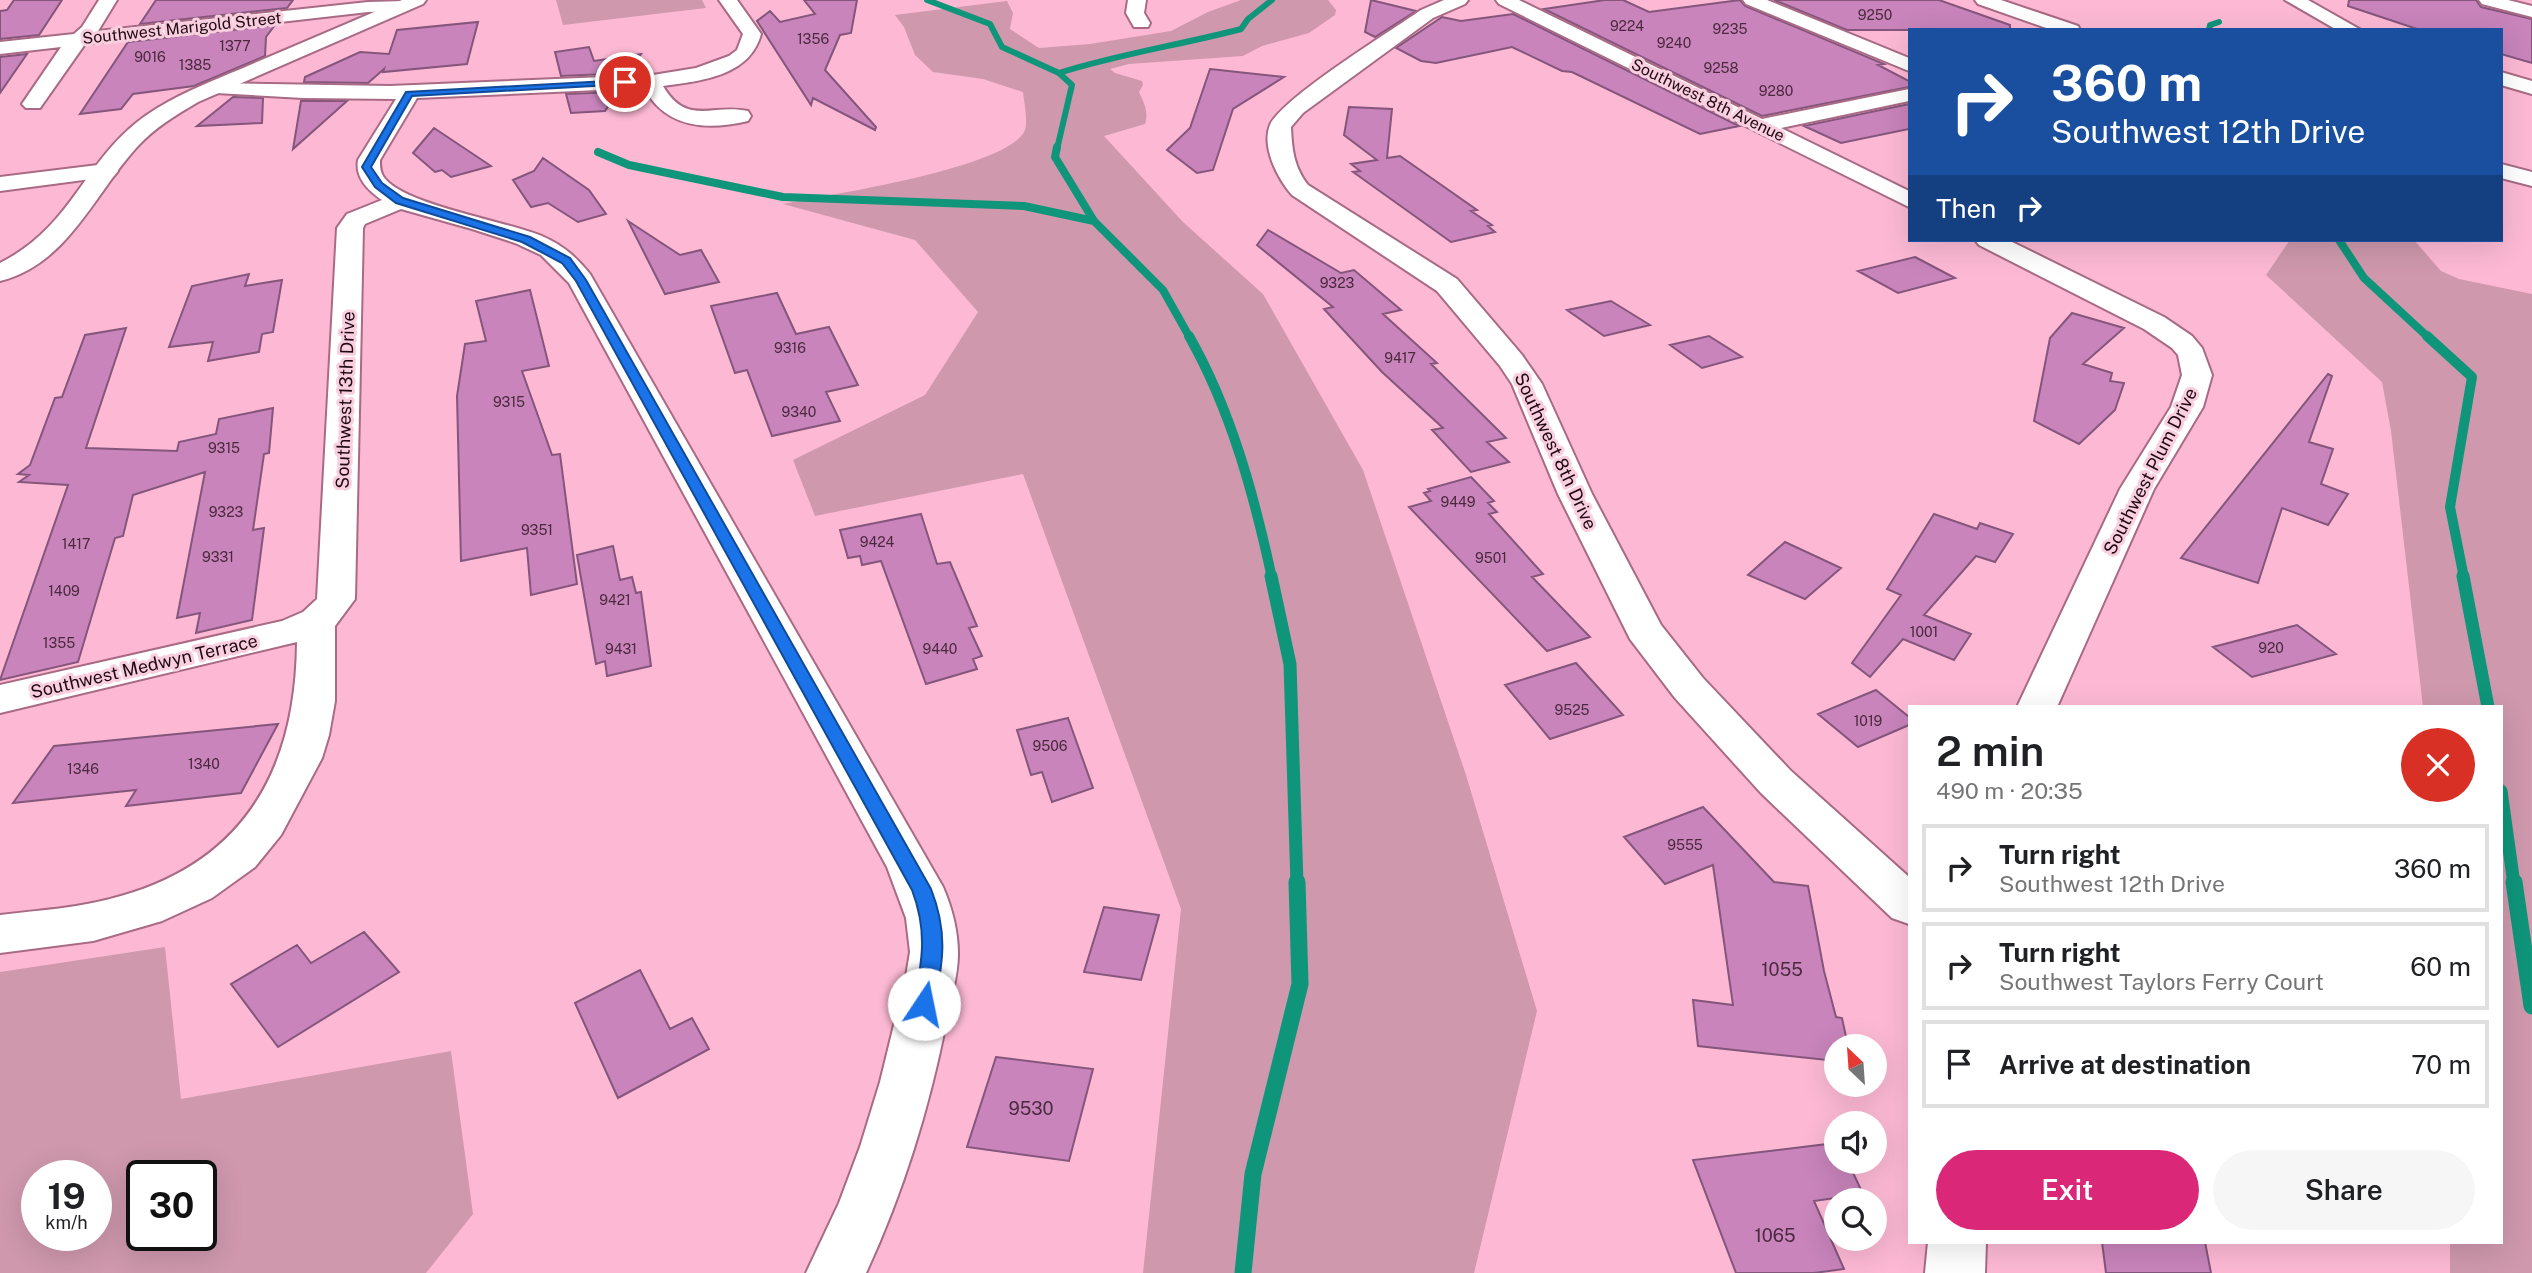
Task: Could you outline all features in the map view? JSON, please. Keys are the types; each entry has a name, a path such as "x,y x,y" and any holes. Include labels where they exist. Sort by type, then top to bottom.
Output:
{"street":[{"path":"33,104 79,39 89,31 108,0"},
{"path":"216,87 293,94 409,94 650,80 707,70 729,63 745,53 752,34 728,0"},
{"path":"1137,0 1135,13 1142,23"},
{"name":"Southwest 8th Drive","path":"1459,0 1427,14 1295,108 1280,127 1281,156 1291,179 1317,202 1447,285 1513,361 1527,384 1575,494 1644,630 1689,688 1776,782 1908,904"},
{"path":"1752,0 1908,65"},
{"path":"1984,0 2065,28"},
{"path":"2294,0 2348,28"},
{"path":"2488,0 2532,12"},
{"name":"Southwest 8th Avenue","path":"1514,1 1908,200"},
{"path":"0,273 30,258 69,225 128,142 153,120 216,87 411,3"},
{"name":"Southwest Marigold Street","path":"0,48 340,5 411,3"},
{"path":"2503,79 2532,88"},
{"path":"650,80 668,109 676,114 690,118 740,116"},
{"path":"409,94 367,167 378,185 400,201 526,239 566,261 581,280 921,889 929,909 934,955 892,1143 864,1218 836,1273"},
{"path":"1760,126 1908,95"},
{"path":"0,184 106,171"},
{"path":"2503,172 2532,179"},
{"name":"Southwest 13th Drive","path":"302,627 327,613 336,598 350,228 356,219 400,201"},
{"name":"Southwest Plum Drive","path":"1992,242 2154,323 2182,342 2192,354 2197,375 2187,407 2137,489 2039,705"},
{"path":"0,933 69,927 133,912 163,901 215,873 255,838 300,764 307,742 313,713 317,664 302,627"},
{"name":"Southwest Medwyn Terrace","path":"0,699 302,627"},
{"path":"1955,1273 1957,1244"}],"shaded area":[{"path":"556,0 702,0 706,8 563,25"},
{"path":"1241,0 1328,0 1336,10 1335,15 1309,33 1262,46 1243,56 1129,64 1110,69 1142,81 1139,92 1146,120 1145,124 1104,136 1183,222 1263,294 1363,470 1466,775 1537,1011 1474,1273 1143,1273 1181,909 1023,474 815,516 793,460 925,395 978,312 915,240 783,204 875,187 953,168 1012,144 1026,126 1023,92 983,79 933,72 915,55 904,27 895,15 1007,1 1013,13 1010,29 1039,48 1090,44 1171,31 1208,12"},
{"path":"2289,242 2416,242 2441,271 2459,279 2532,294 2532,1273 2450,1273 2450,1244 2503,1244 2503,705 2423,705 2391,431 2382,382 2266,275"},
{"path":"165,947 181,1099 451,1051 473,1214 426,1273 0,1273 0,972"}],"building":[{"path":"14,0 62,0 39,35 0,39 0,11 7,10"},
{"path":"156,0 293,0 287,8 140,24"},
{"path":"804,0 857,0 851,33 840,35 825,70 876,127 875,130 813,98 811,105 757,21 770,11 780,22 815,14"},
{"path":"1371,0 1416,11 1375,37 1365,32"},
{"path":"1623,0 1649,12 1740,0 1745,6 1884,64 1878,65 1908,80 1908,87 1762,116 1544,9"},
{"path":"1774,0 1939,0 2010,25 2010,28 1847,30"},
{"path":"2349,0 2476,0 2481,7 2532,19 2532,63 2503,55 2503,28 2414,28 2348,6"},
{"path":"1513,14 1739,126 1700,134 1572,72 1562,71 1512,47 1436,63 1421,61 1396,48 1442,17 1461,21"},
{"path":"478,22 467,64 383,72 384,69 368,83 304,82 305,77 360,52 389,54 397,30"},
{"path":"275,25 266,37 265,56 194,86 133,94 121,109 80,114 128,42"},
{"path":"589,47 594,61 641,54 629,73 561,76 555,52"},
{"path":"27,54 0,93 0,57"},
{"path":"1210,69 1284,77 1233,109 1213,170 1197,173 1167,150 1190,128"},
{"path":"618,92 605,111 571,113 566,94"},
{"path":"233,97 263,98 262,123 197,126"},
{"path":"301,101 347,101 293,149"},
{"path":"1908,104 1908,129 1841,143 1804,126"},
{"path":"1349,107 1392,109 1387,158 1400,156 1477,210 1471,211 1492,225 1488,226 1495,232 1451,242 1353,172 1360,171 1351,164 1377,160 1344,135"},
{"path":"434,128 491,166 451,177 442,170 435,172 413,153"},
{"path":"543,158 589,190 606,214 578,222 548,203 531,207 513,180 534,171"},
{"path":"628,221 680,255 701,250 719,282 665,294"},
{"path":"1268,230 1341,273 1354,270 1401,310 1383,314 1437,363 1431,364 1506,438 1487,442 1509,462 1471,472 1432,430 1443,428 1382,372 1324,309 1333,307 1257,245"},
{"path":"1915,257 1955,278 1898,293 1858,271"},
{"path":"249,274 245,286 282,280 273,332 262,334 259,352 208,361 213,342 169,347 192,286"},
{"path":"530,290 549,366 522,371 552,455 560,454 577,584 531,595 527,548 461,561 457,396 465,344 486,341 476,301"},
{"path":"777,293 796,334 829,327 858,385 826,392 840,421 772,436 747,370 735,373 711,306"},
{"path":"1611,301 1650,325 1604,336 1567,310"},
{"path":"2072,313 2124,328 2083,364 2112,373 2110,381 2124,383 2115,410 2079,444 2034,421 2050,338"},
{"path":"126,328 86,448 177,451 179,442 216,434 219,419 273,408 269,453 264,454 253,530 264,528 252,620 196,633 200,613 177,618 205,472 133,495 123,536 115,538 78,662 0,680 68,485 19,482 29,475 18,474 30,465 55,398 62,397 85,335"},
{"path":"1709,336 1742,357 1702,368 1670,345"},
{"path":"2328,374 2332,376 2309,442 2333,449 2321,484 2348,494 2328,525 2282,508 2258,583 2181,558"},
{"path":"1471,477 1494,501 1488,503 1497,512 1489,514 1543,574 1532,577 1590,637 1547,651 1409,507 1431,501 1424,493 1430,491 1428,489"},
{"path":"921,514 937,564 950,562 977,626 969,628 982,656 973,659 977,669 926,684 881,561 862,565 860,556 848,558 840,530"},
{"path":"1934,514 1977,529 1980,523 2013,534 1995,562 1976,556 1924,615 1971,634 1954,660 1903,639 1870,677 1852,663 1901,595 1887,589"},
{"path":"1785,542 1841,568 1805,599 1748,575"},
{"path":"613,546 620,580 632,577 636,593 641,592 651,666 607,676 605,661 596,664 577,555"},
{"path":"2297,625 2336,654 2252,677 2213,647"},
{"path":"1576,663 1623,715 1550,739 1505,685"},
{"path":"1876,690 1908,716 1908,725 1858,747 1818,714"},
{"path":"1068,718 1093,788 1052,802 1042,772 1031,775 1017,730"},
{"path":"278,724 241,793 126,806 136,790 13,803 54,746"},
{"path":"1703,807 1774,882 1808,886 1824,971 1836,1017 1842,1018 1845,1034 1824,1034 1824,1060 1698,1046 1693,1000 1733,1005 1713,865 1665,884 1624,837"},
{"path":"1104,907 1159,915 1141,980 1084,972"},
{"path":"364,932 399,972 278,1047 231,984 297,945 311,963"},
{"path":"640,970 670,1029 692,1018 709,1049 618,1098 575,1003"},
{"path":"996,1057 1093,1069 1069,1161 967,1147"},
{"path":"1824,1144 1824,1174 1854,1174 1860,1188 1824,1188 1824,1200 1814,1201 1824,1224 1824,1251 1836,1251 1844,1269 1814,1273 1736,1273 1693,1160"},
{"path":"2102,1244 2205,1244 2211,1273 2106,1273"}],"waterway":[{"path":"927,0 990,24 1002,47 1059,73"},
{"path":"1059,73 1241,29 1248,19 1272,0"},
{"path":"2209,28 2210,25 2219,22"},
{"path":"1057,149 1072,85 1059,73"},
{"path":"1057,147 1055,157 1094,221"},
{"path":"598,152 629,165 783,197 1024,206 1094,221"},
{"path":"1094,221 1163,290 1190,338"},
{"path":"2340,242 2364,278 2429,338"},
{"path":"1189,336 1217,393 1240,454 1272,578"},
{"path":"2427,336 2472,377 2450,507 2464,578"},
{"path":"1271,576 1290,664 1297,884"},
{"path":"2463,576 2488,705"},
{"path":"2503,805 2514,884"},
{"path":"1243,1273 1253,1174 1300,984 1297,882"},
{"path":"2514,882 2532,1006"}],"route":[{"path":"625,82 409,94 367,167 378,185 400,201 526,239 566,261 581,280 921,889 929,909 934,955 924,1004"}]}
